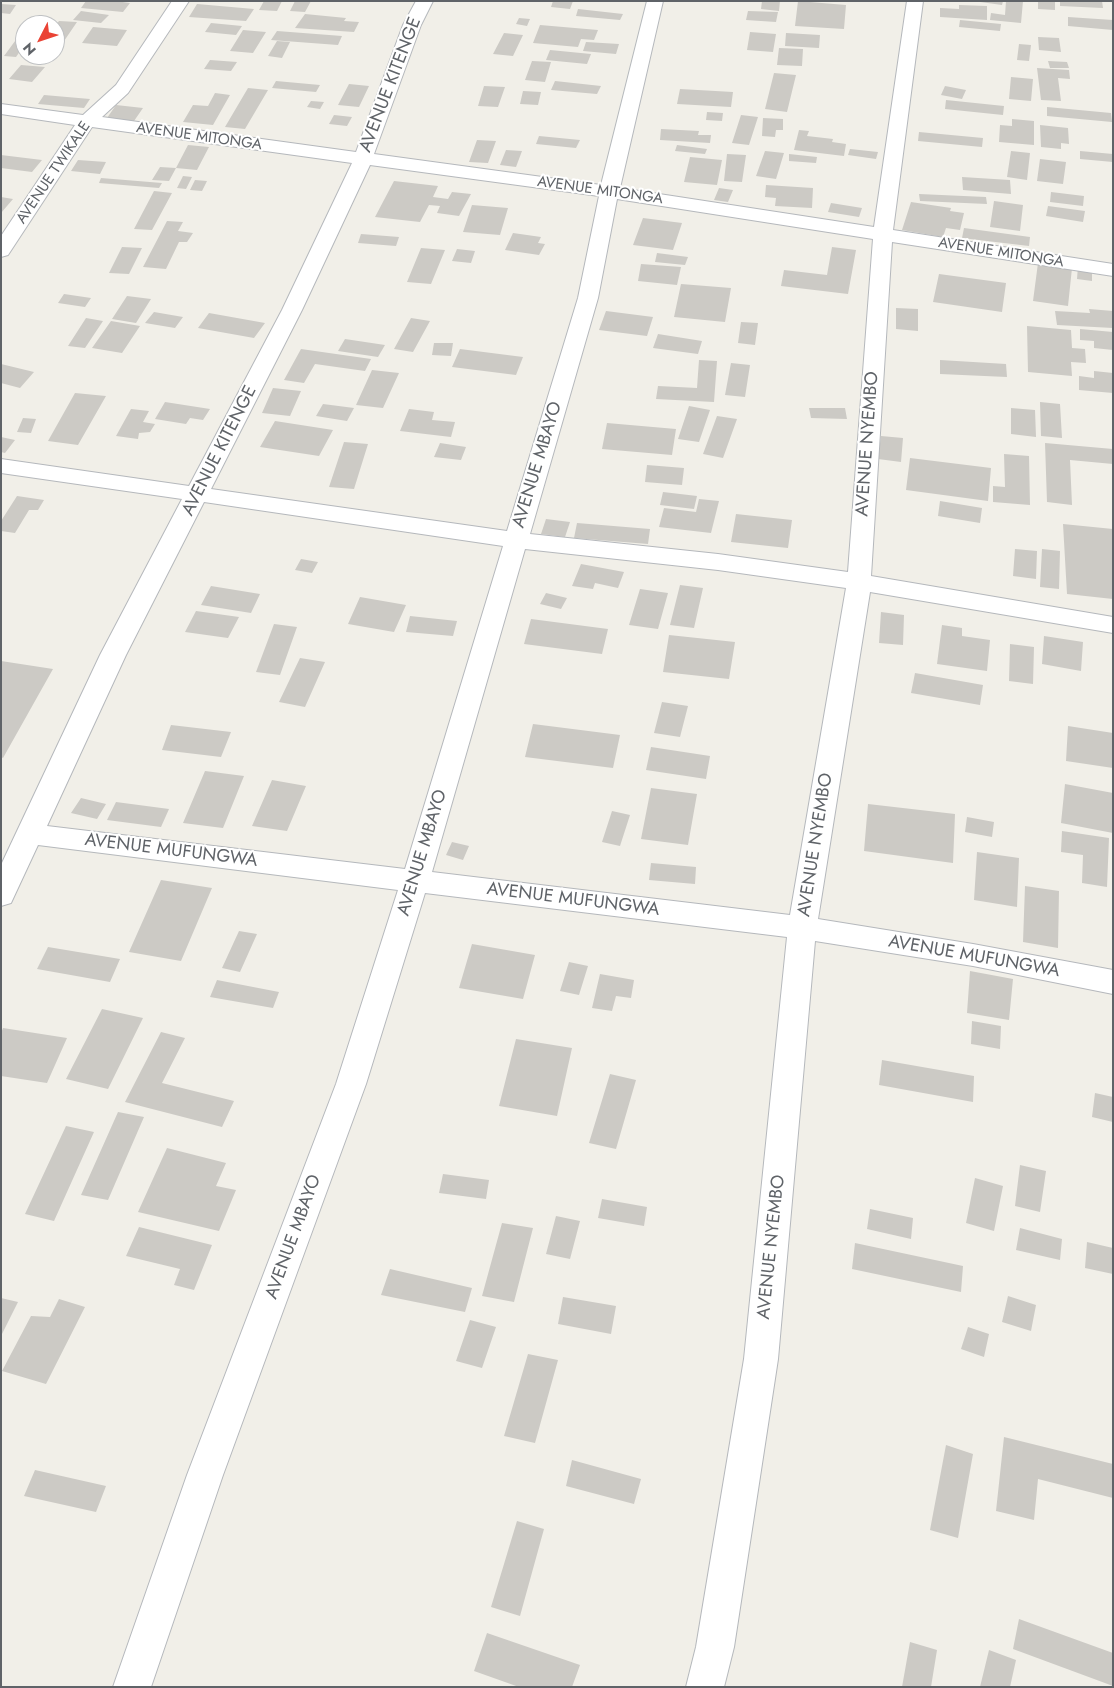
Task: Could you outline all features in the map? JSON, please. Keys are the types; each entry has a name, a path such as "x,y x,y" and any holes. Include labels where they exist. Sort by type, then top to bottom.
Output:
{"street":[{"name":"AVENUE TWIKALE","path":"1,252 86,122 122,89 181,1"},
{"name":"AVENUE KITENGE","path":"1,895 112,655 292,310 363,159 412,25 425,1"},
{"name":"AVENUE MBAYO","path":"132,1687 205,1476 351,1084 415,881 588,298 609,192 655,1"},
{"name":"AVENUE NYEMBO","path":"705,1687 716,1638 761,1360 802,928 859,582 883,235 915,1"},
{"name":"AVENUE MITONGA","path":"1,109 609,192 1113,270"},
{"path":"1,466 516,540 718,562 859,582 1113,625"},
{"name":"AVENUE MUFUNGWA","path":"30,834 802,928 974,955 1113,982"}],"building":[{"path":"86,1 130,3 123,12 81,8"},
{"path":"264,1 282,1 277,11 259,10"},
{"path":"295,1 311,1 305,12 290,11"},
{"path":"553,1 573,1 570,9 551,7"},
{"path":"762,1 780,1 779,11 761,9"},
{"path":"798,1 846,5 844,29 795,26"},
{"path":"973,1 1003,1 1002,5"},
{"path":"1006,1 1023,1 1021,23 990,20 991,13 1005,15"},
{"path":"1038,1 1055,1 1055,10 1038,9"},
{"path":"1060,1 1102,1 1103,8 1060,6"},
{"path":"1,4 16,5 10,14 1,13"},
{"path":"197,4 254,9 246,21 189,17"},
{"path":"959,5 987,6 987,20 940,17 940,8 959,9"},
{"path":"578,9 623,14 620,20 576,16"},
{"path":"81,11 109,15 101,23 73,20"},
{"path":"748,11 778,12 776,22 746,20"},
{"path":"305,14 346,18 344,21 359,22 354,32 295,28"},
{"path":"1068,17 1113,20 1113,30 1068,26"},
{"path":"519,18 530,19 527,26 516,24"},
{"path":"960,20 1001,24 1000,31 959,27"},
{"path":"65,21 77,22 65,40"},
{"path":"211,23 242,26 236,35 205,32"},
{"path":"540,25 598,30 594,40 581,39 578,47 533,43"},
{"path":"93,27 127,30 117,46 82,43"},
{"path":"243,30 266,32 253,53 230,51"},
{"path":"277,31 342,36 338,45 271,40"},
{"path":"750,32 776,34 773,52 747,50"},
{"path":"504,33 523,35 513,56 493,54"},
{"path":"786,33 820,35 819,48 785,46"},
{"path":"1038,37 1059,38 1061,52 1039,50"},
{"path":"15,41 15,57 4,56"},
{"path":"277,41 290,42 282,58 268,56"},
{"path":"586,42 619,44 616,54 583,51"},
{"path":"1019,44 1031,45 1029,61 1017,60"},
{"path":"779,48 803,49 802,66 777,65"},
{"path":"550,50 591,54 587,64 546,60"},
{"path":"210,60 237,62 231,71 204,69"},
{"path":"532,61 551,62 545,82 525,80"},
{"path":"1048,61 1067,62 1069,68 1050,68"},
{"path":"21,65 45,67 32,82 9,79"},
{"path":"1037,68 1069,70 1070,79 1058,78 1061,101 1041,100"},
{"path":"774,73 796,75 787,112 765,109"},
{"path":"1011,77 1033,79 1031,101 1009,99"},
{"path":"276,81 320,85 316,92 272,88"},
{"path":"555,81 601,86 597,94 551,90"},
{"path":"349,84 369,86 359,107 338,105"},
{"path":"484,86 505,87 498,107 478,106"},
{"path":"945,86 966,90 962,99 941,95"},
{"path":"248,88 268,90 245,129 225,127"},
{"path":"680,89 733,92 731,107 677,104"},
{"path":"523,91 541,92 538,105 520,104"},
{"path":"215,93 230,95 213,125 183,122 193,105 208,106"},
{"path":"44,95 90,99 84,108 38,104"},
{"path":"946,100 1004,106 1003,115 945,109"},
{"path":"311,101 324,102 320,109 307,107"},
{"path":"116,105 143,108 134,121 107,118"},
{"path":"1047,107 1111,113 1112,122 1047,116"},
{"path":"707,112 723,113 722,121 706,120"},
{"path":"334,115 352,117 347,126 329,124"},
{"path":"741,115 758,117 749,145 732,143"},
{"path":"763,118 783,119 783,130 776,130 775,137 762,136"},
{"path":"1012,119 1034,121 1034,145 999,142 1000,125 1012,126"},
{"path":"1040,125 1068,128 1069,144 1061,143 1061,149 1041,147"},
{"path":"661,129 699,131 698,135 711,135 710,143 660,140"},
{"path":"799,130 809,131 807,136 833,139 832,142 846,144 844,156 794,150"},
{"path":"919,132 983,138 982,147 918,141"},
{"path":"539,136 580,140 576,148 536,144"},
{"path":"477,140 496,141 488,163 469,162"},
{"path":"188,145 209,147 197,170 176,168"},
{"path":"677,145 707,149 705,154 675,151"},
{"path":"850,149 878,152 876,159 848,155"},
{"path":"506,150 522,151 516,167 500,165"},
{"path":"765,151 784,153 776,179 756,176"},
{"path":"1011,151 1030,153 1027,180 1007,177"},
{"path":"1080,151 1113,154 1113,162 1080,159"},
{"path":"727,154 746,155 742,182 724,181"},
{"path":"789,154 817,157 816,163 789,161"},
{"path":"1,155 42,160 32,172 1,168"},
{"path":"690,157 722,160 717,185 684,182"},
{"path":"1040,159 1066,162 1063,184 1037,181"},
{"path":"78,160 106,162 100,174 71,171"},
{"path":"160,167 176,168 169,181 152,180"},
{"path":"183,176 192,177 186,189 177,188"},
{"path":"962,177 1010,180 1011,194 963,190"},
{"path":"101,178 162,183 159,188 99,183"},
{"path":"195,180 207,181 202,191 190,190"},
{"path":"394,181 438,186 433,197 448,199 452,192 471,194 459,216 437,213 440,206 429,205 420,222 375,217"},
{"path":"766,185 813,188 812,208 775,206 776,198 765,197"},
{"path":"719,188 733,190 728,202 714,200"},
{"path":"154,191 172,193 152,230 134,229"},
{"path":"1051,192 1084,196 1083,206 1050,202"},
{"path":"919,194 986,197 987,204 920,201"},
{"path":"1,197 13,199 1,213"},
{"path":"994,201 1023,205 1020,231 990,227"},
{"path":"911,202 951,208 950,211 964,213 960,230 946,228 943,237 902,230"},
{"path":"831,203 862,208 859,217 828,212"},
{"path":"472,205 508,208 500,235 463,232"},
{"path":"1048,206 1085,211 1083,222 1046,216"},
{"path":"643,218 682,223 673,250 633,245"},
{"path":"167,221 183,222 178,231 193,233 187,242 179,242 166,269 143,267"},
{"path":"964,228 1030,237 1029,246 962,238"},
{"path":"513,233 541,237 538,243 545,244 539,255 505,250"},
{"path":"361,234 399,237 396,246 358,243"},
{"path":"122,247 142,248 129,274 109,273"},
{"path":"832,247 856,250 848,294 781,286 784,270 827,275"},
{"path":"421,248 445,250 431,284 407,282"},
{"path":"457,249 475,251 471,263 452,261"},
{"path":"657,253 688,257 685,265 655,262"},
{"path":"1038,263 1072,268 1068,306 1033,301"},
{"path":"641,264 681,267 677,285 638,281"},
{"path":"1078,266 1092,268 1092,281 1077,279"},
{"path":"939,274 1006,283 1002,312 933,302"},
{"path":"681,284 731,288 725,322 674,317"},
{"path":"64,294 91,298 85,307 58,303"},
{"path":"127,296 151,299 136,323 112,319"},
{"path":"896,308 918,309 918,331 896,329"},
{"path":"1089,309 1113,311 1113,328 1057,325 1055,311 1090,313"},
{"path":"606,311 653,317 647,336 599,330"},
{"path":"154,312 183,317 175,328 145,323"},
{"path":"209,313 265,323 254,338 198,328"},
{"path":"86,318 103,321 85,348 68,346"},
{"path":"411,318 430,321 413,352 394,349"},
{"path":"111,321 140,326 122,353 92,348"},
{"path":"741,322 758,323 755,345 738,343"},
{"path":"1027,326 1071,330 1072,348 1085,349 1086,363 1071,362 1072,376 1028,372"},
{"path":"1080,329 1113,332 1113,350 1094,348 1094,341 1080,340"},
{"path":"658,334 702,341 698,354 653,348"},
{"path":"345,339 385,345 378,357 338,351"},
{"path":"434,343 453,343 451,356 432,355"},
{"path":"301,349 371,359 365,371 315,364 304,383 284,380"},
{"path":"460,349 523,357 516,375 452,367"},
{"path":"699,360 717,361 714,402 656,399 658,386 697,388"},
{"path":"940,360 1006,364 1007,377 940,374"},
{"path":"731,363 750,365 745,397 725,395"},
{"path":"1,364 34,372 20,388 1,383"},
{"path":"372,370 399,373 383,408 356,405"},
{"path":"1094,371 1113,373 1113,393 1079,390 1079,376 1094,378"},
{"path":"273,388 301,391 290,416 262,413"},
{"path":"75,393 106,396 78,445 48,441"},
{"path":"165,402 210,409 203,420 190,418 186,424 155,419"},
{"path":"1040,402 1060,404 1062,438 1041,436"},
{"path":"323,404 354,408 347,421 316,416"},
{"path":"689,406 710,410 699,442 678,439"},
{"path":"809,408 845,408 847,419 811,418"},
{"path":"1011,408 1035,410 1036,437 1011,434"},
{"path":"131,409 149,411 143,422 155,424 150,432 139,433 138,439 116,436"},
{"path":"409,409 434,412 432,420 455,422 451,437 400,431"},
{"path":"717,416 737,419 723,458 703,454"},
{"path":"23,418 36,419 31,433 17,432"},
{"path":"275,421 333,430 319,456 260,447"},
{"path":"607,423 676,429 672,455 602,449"},
{"path":"881,436 903,438 901,462 878,459"},
{"path":"1,437 15,440 5,453 1,452"},
{"path":"344,442 368,444 354,489 329,487"},
{"path":"440,443 466,447 461,460 434,457"},
{"path":"1045,443 1113,449 1113,464 1070,460 1072,505 1047,502"},
{"path":"1004,454 1029,456 1030,505 993,502 993,486 1005,487"},
{"path":"910,458 991,468 988,501 906,490"},
{"path":"647,465 684,468 682,485 645,482"},
{"path":"663,492 697,496 694,509 660,505"},
{"path":"17,496 44,500 38,510 29,510 15,533 1,531 1,521"},
{"path":"699,499 719,501 711,533 659,527 664,508 696,512"},
{"path":"940,501 982,508 980,523 938,516"},
{"path":"736,514 792,520 788,548 731,542"},
{"path":"546,519 570,522 565,537 541,534"},
{"path":"577,523 650,529 648,544 574,538"},
{"path":"1063,524 1113,529 1113,599 1067,594"},
{"path":"1015,549 1037,551 1036,579 1013,576"},
{"path":"1042,549 1060,551 1059,589 1040,587"},
{"path":"301,559 318,562 312,573 295,570"},
{"path":"581,564 624,572 618,588 595,583 593,589 572,586"},
{"path":"680,585 703,588 694,628 670,625"},
{"path":"211,586 260,594 251,613 201,605"},
{"path":"640,589 668,593 658,629 629,625"},
{"path":"546,593 567,598 561,609 540,604"},
{"path":"360,597 406,605 394,632 348,624"},
{"path":"196,611 239,617 228,638 185,632"},
{"path":"881,612 904,615 903,645 879,643"},
{"path":"410,616 457,621 453,636 406,632"},
{"path":"531,619 608,629 602,654 524,644"},
{"path":"274,624 297,627 280,675 256,672"},
{"path":"942,625 962,628 962,636 990,640 987,671 937,664"},
{"path":"669,635 735,642 729,679 663,672"},
{"path":"1044,636 1083,642 1081,671 1042,664"},
{"path":"1010,644 1034,647 1033,684 1009,681"},
{"path":"300,658 325,662 305,707 279,702"},
{"path":"1,661 53,669 3,758 1,757"},
{"path":"915,673 983,685 980,705 911,693"},
{"path":"662,702 688,706 680,737 654,733"},
{"path":"533,724 620,735 613,768 525,757"},
{"path":"171,725 231,732 221,757 162,750"},
{"path":"1068,726 1113,733 1113,768 1066,761"},
{"path":"651,747 710,756 706,779 646,770"},
{"path":"205,771 244,776 223,828 183,823"},
{"path":"272,780 306,786 287,831 252,826"},
{"path":"1065,784 1113,793 1113,833 1061,823"},
{"path":"651,788 697,794 688,845 641,839"},
{"path":"81,798 106,804 97,819 71,813"},
{"path":"116,802 169,809 161,827 107,820"},
{"path":"868,804 955,814 953,863 864,851"},
{"path":"612,811 630,815 620,846 602,842"},
{"path":"967,817 994,822 992,837 965,832"},
{"path":"1062,831 1109,838 1107,887 1082,883 1083,855 1061,852"},
{"path":"452,842 469,846 463,860 446,855"},
{"path":"977,852 1019,858 1017,907 974,900"},
{"path":"651,863 696,867 695,884 649,880"},
{"path":"161,880 212,888 181,961 129,952"},
{"path":"1025,886 1059,891 1058,948 1023,942"},
{"path":"239,931 257,934 240,972 222,968"},
{"path":"472,944 535,955 523,999 459,988"},
{"path":"48,947 120,959 110,982 37,969"},
{"path":"569,962 588,966 579,995 560,991"},
{"path":"970,971 1013,979 1009,1020 967,1013"},
{"path":"600,974 634,980 631,998 616,996 612,1011 592,1008"},
{"path":"217,980 279,992 273,1008 210,997"},
{"path":"102,1009 143,1018 108,1089 66,1079"},
{"path":"972,1021 1001,1026 1000,1049 971,1044"},
{"path":"3,1028 67,1038 47,1083 1,1076 1,1033"},
{"path":"161,1032 185,1038 162,1083 234,1101 222,1127 125,1102"},
{"path":"516,1039 572,1048 557,1116 499,1106"},
{"path":"882,1060 974,1076 973,1102 879,1085"},
{"path":"610,1074 636,1080 616,1149 589,1143"},
{"path":"1095,1093 1113,1097 1113,1122 1092,1117"},
{"path":"118,1112 144,1117 108,1200 81,1195"},
{"path":"66,1126 94,1132 54,1221 25,1214"},
{"path":"167,1148 226,1163 216,1186 236,1190 219,1231 138,1212"},
{"path":"1020,1165 1046,1171 1040,1212 1015,1206"},
{"path":"443,1174 489,1180 486,1199 439,1193"},
{"path":"975,1178 1003,1186 994,1231 966,1223"},
{"path":"602,1199 647,1207 644,1226 598,1218"},
{"path":"870,1209 913,1218 911,1239 867,1229"},
{"path":"556,1216 580,1221 570,1259 546,1254"},
{"path":"502,1223 533,1228 514,1302 482,1296"},
{"path":"139,1227 212,1245 194,1290 174,1285 180,1269 126,1256"},
{"path":"1020,1228 1062,1239 1060,1260 1016,1250"},
{"path":"1087,1242 1113,1248 1113,1274 1085,1268"},
{"path":"855,1243 963,1266 961,1292 852,1269"},
{"path":"390,1269 472,1288 465,1312 381,1295"},
{"path":"1008,1296 1036,1305 1031,1331 1002,1322"},
{"path":"563,1297 616,1306 611,1334 558,1324"},
{"path":"1,1298 18,1302 1,1336"},
{"path":"59,1299 85,1307 46,1384 2,1371 31,1316 50,1317"},
{"path":"470,1320 496,1327 482,1368 456,1361"},
{"path":"968,1327 989,1334 984,1357 961,1349"},
{"path":"528,1354 558,1360 535,1443 504,1436"},
{"path":"1004,1437 1113,1464 1113,1498 1038,1479 1034,1520 996,1511"},
{"path":"946,1445 973,1454 958,1538 930,1530"},
{"path":"572,1460 641,1479 634,1504 566,1486"},
{"path":"35,1470 106,1486 96,1512 24,1496"},
{"path":"517,1521 544,1529 520,1616 491,1607"},
{"path":"1019,1619 1113,1653 1113,1686 1013,1649"},
{"path":"487,1633 580,1665 572,1687 519,1687 474,1671"},
{"path":"910,1642 937,1650 931,1687 902,1687"},
{"path":"989,1650 1016,1660 1010,1687 980,1687"}]}
